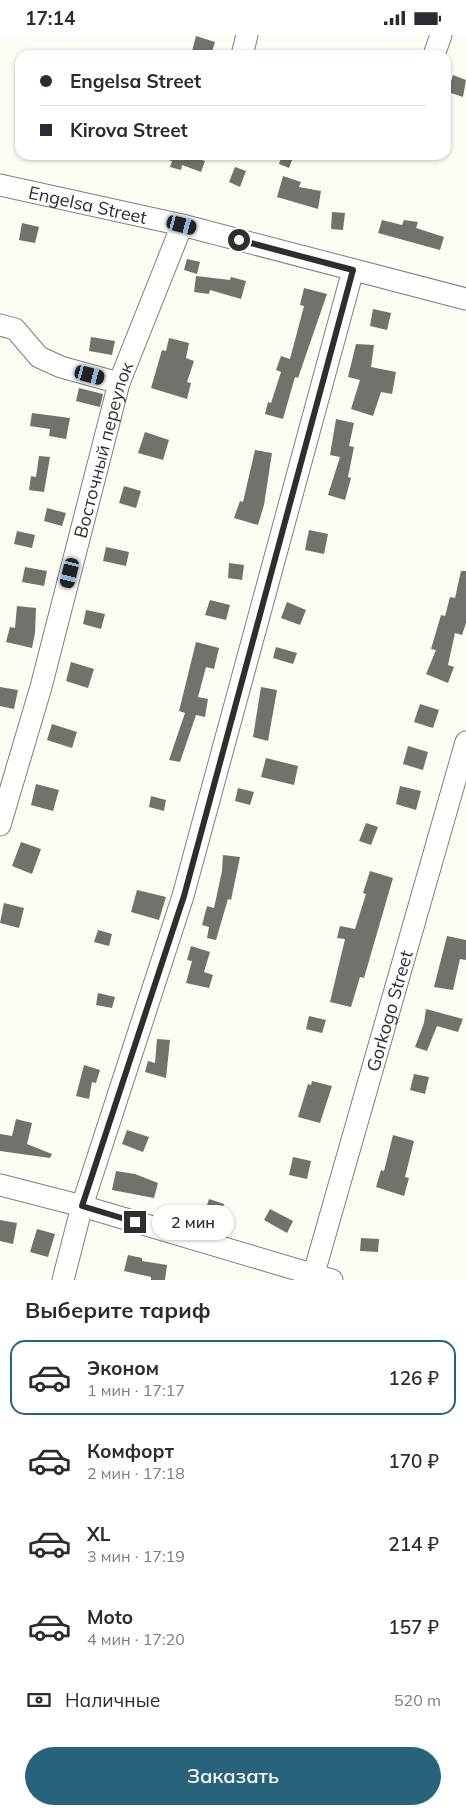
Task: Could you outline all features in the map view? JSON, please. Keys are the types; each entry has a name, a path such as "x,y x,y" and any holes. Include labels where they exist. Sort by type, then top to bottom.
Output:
{"street":[{"path":"243,50 247,35"},
{"path":"436,50 441,35"},
{"name":"Engelsa Street","path":"0,185 182,225 466,299"},
{"name":"Восточный переулок","path":"0,825 41,687 119,383 182,225"},
{"path":"63,1280 82,1206 184,896 353,270"},
{"path":"0,325 15,329 39,357 61,367 119,383"},
{"name":"Gorkogo Street","path":"319,1278 466,742"},
{"path":"0,1185 82,1206 319,1278"}],"building":[{"path":"196,36 215,42 213,50 192,50"},
{"path":"453,75 466,80 463,97 451,93"},
{"path":"168,160 205,161 201,172 182,165 181,170 170,167 172,161"},
{"path":"280,160 292,160 289,168 279,164"},
{"path":"235,167 246,171 240,187 229,182"},
{"path":"283,176 301,182 299,187 321,191 318,209 277,197"},
{"path":"332,212 345,213 343,230 331,229"},
{"path":"382,220 402,225 404,220 418,222 416,228 444,237 440,250 378,233"},
{"path":"22,223 39,227 35,243 19,240"},
{"path":"187,259 200,262 197,274 184,270"},
{"path":"196,276 230,280 231,277 246,281 241,299 210,290 209,294 194,292"},
{"path":"304,288 327,294 298,378 295,377 283,419 265,414 268,402 271,403 281,372 276,370 281,356 290,359 304,306 300,305"},
{"path":"373,309 391,313 387,330 370,326"},
{"path":"91,337 115,341 112,355 89,351"},
{"path":"169,338 189,343 186,358 194,361 187,382 191,383 187,399 151,388 162,350 166,351"},
{"path":"356,344 374,345 371,367 396,372 392,394 381,392 373,416 351,409 360,380 348,377"},
{"path":"79,388 103,394 100,407 76,401"},
{"path":"32,413 70,418 66,439 49,436 50,429 30,426"},
{"path":"336,419 354,423 349,446 354,447 348,477 351,478 345,500 328,495 340,457 330,455"},
{"path":"145,432 169,440 163,460 138,453"},
{"path":"255,450 272,453 264,505 258,525 234,518 240,501 243,502"},
{"path":"39,456 50,457 44,492 29,490 31,476 36,477"},
{"path":"124,486 141,491 136,508 119,503"},
{"path":"47,508 66,513 62,526 44,521"},
{"path":"309,530 328,534 324,554 305,550"},
{"path":"17,531 35,535 32,548 14,544"},
{"path":"106,547 129,552 126,566 103,561"},
{"path":"229,563 244,565 242,580 228,578"},
{"path":"25,567 47,571 44,586 22,582"},
{"path":"461,571 466,571 466,623 462,635 455,633 448,665 454,667 448,683 426,674 436,650 431,649 441,615 445,616 450,597 455,598"},
{"path":"210,600 230,605 226,620 205,615"},
{"path":"287,602 306,610 300,625 281,618"},
{"path":"17,606 36,608 32,648 6,642 10,627 15,628"},
{"path":"86,610 105,614 101,629 83,624"},
{"path":"196,642 219,648 214,669 206,667 198,697 208,699 205,717 196,715 180,762 169,760 185,713 179,711"},
{"path":"276,647 297,653 293,664 273,658"},
{"path":"71,662 94,669 88,688 66,681"},
{"path":"0,687 18,690 14,709 0,706"},
{"path":"261,687 277,690 268,741 253,737"},
{"path":"420,704 439,710 433,728 414,722"},
{"path":"52,724 77,732 72,748 47,740"},
{"path":"408,746 428,752 423,770 403,764"},
{"path":"266,758 298,766 294,785 261,777"},
{"path":"36,784 59,790 53,811 31,805"},
{"path":"400,786 421,791 416,810 396,804"},
{"path":"238,788 254,792 250,805 235,801"},
{"path":"151,796 166,800 164,811 149,807"},
{"path":"366,823 378,827 371,845 359,841"},
{"path":"21,842 41,849 32,874 12,866"},
{"path":"223,855 240,857 231,900 228,899 216,940 207,938 209,927 202,925 207,906 214,908 222,871"},
{"path":"370,871 393,878 364,978 360,977 351,1007 330,1002 345,939 337,938 340,926 355,929 366,894 363,893"},
{"path":"137,890 166,897 159,920 131,912"},
{"path":"4,903 24,908 19,928 0,923"},
{"path":"98,930 112,934 109,946 94,942"},
{"path":"447,936 466,940 466,960 460,959 453,990 434,987"},
{"path":"191,946 210,952 204,972 213,975 209,988 186,983 192,961 187,960"},
{"path":"98,993 115,997 112,1008 96,1005"},
{"path":"426,1009 463,1019 458,1032 437,1026 427,1051 415,1047 424,1023"},
{"path":"309,1016 326,1020 322,1033 306,1029"},
{"path":"157,1039 170,1040 166,1078 145,1072 148,1061 155,1063"},
{"path":"84,1065 100,1070 96,1083 92,1082 89,1099 76,1096"},
{"path":"414,1074 429,1077 425,1094 410,1090"},
{"path":"312,1081 332,1086 320,1123 298,1117 308,1084 311,1085"},
{"path":"16,1119 32,1123 27,1144 52,1154 50,1158 0,1151 0,1134 12,1136"},
{"path":"127,1130 149,1137 143,1152 122,1144"},
{"path":"393,1135 414,1141 405,1177 409,1178 404,1196 376,1187 381,1170 384,1171"},
{"path":"293,1157 311,1161 307,1179 289,1175"},
{"path":"116,1171 135,1174 158,1183 154,1198 112,1190"},
{"path":"209,1199 224,1204 218,1222 203,1217"},
{"path":"270,1209 293,1221 287,1233 264,1220"},
{"path":"0,1220 17,1223 13,1244 0,1241"},
{"path":"37,1229 55,1234 48,1257 30,1252"},
{"path":"361,1238 379,1239 378,1252 360,1251"},
{"path":"128,1255 142,1258 142,1261 167,1265 165,1280 151,1280 151,1277 124,1271"}],"route":[{"path":"135,1222 82,1206 184,896 353,270 239,240"}]}
